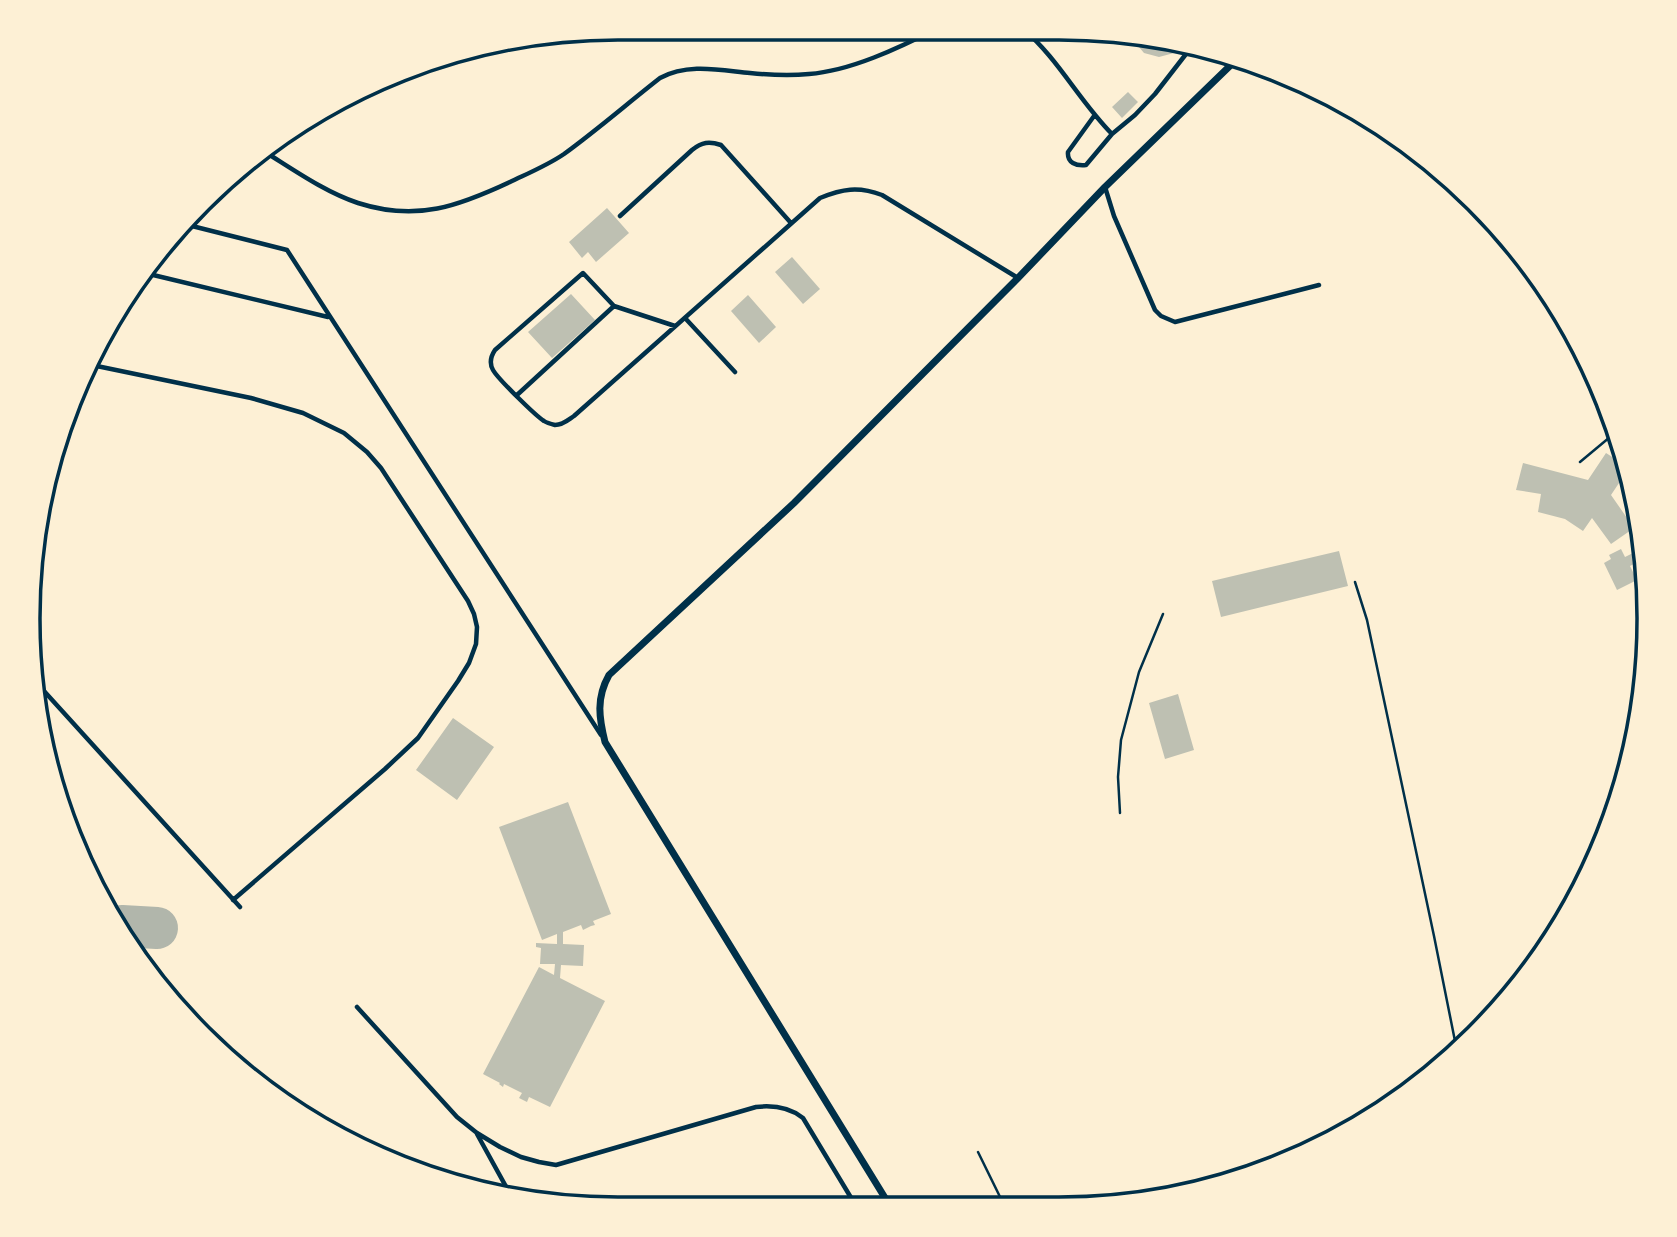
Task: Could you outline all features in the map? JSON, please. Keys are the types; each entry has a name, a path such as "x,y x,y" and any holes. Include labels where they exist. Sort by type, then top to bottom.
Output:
{"street":[{"path":"885,1197 606,741 600,722 600,695 603,685 608,675 794,503 1105,187 1229,67"}],"lane":[{"path":"272,156 331,191 358,203 414,212 438,210 484,194 562,156 672,71 705,68 776,75 812,74 888,52 913,40"},
{"path":"1036,40 1094,116 1112,134"},
{"path":"1094,116 1068,152 1071,162 1081,166 1086,165 1112,134 1135,115 1185,55"},
{"path":"620,216 699,144 707,142 721,145 791,223"},
{"path":"1105,187 1114,216 1144,286 1155,310 1161,316 1175,321 1319,285"},
{"path":"675,326 614,306 583,273 495,350 491,359 494,371 546,423 564,423 675,326 820,198 840,190 872,191 882,195 1018,278"},
{"path":"194,227 287,250 606,741"},
{"path":"154,275 329,317"},
{"path":"517,395 614,306"},
{"path":"685,317 735,372"},
{"path":"98,366 251,398 303,413 344,433 381,468 474,614 477,637 469,663 418,738 233,900"},
{"path":"45,692 240,907"},
{"path":"358,1007 457,1117 477,1133 521,1157 556,1165 756,1107 778,1107 789,1109 803,1118 851,1197"},
{"path":"477,1133 505,1186"}],"path":[{"path":"1580,462 1608,439"},
{"path":"1355,582 1367,620 1455,1039"},
{"path":"1119,813 1121,740 1139,672 1163,614"},
{"path":"978,1152 1000,1197"}],"building":[{"path":"1139,47 1175,52 1159,57 1144,53"},
{"path":"1128,92 1138,102 1122,118 1112,107"},
{"path":"607,208 629,233 596,262 588,252 582,258 569,242"},
{"path":"792,257 820,289 803,304 775,272"},
{"path":"571,294 595,320 552,358 528,332"},
{"path":"748,295 776,327 759,343 731,311"},
{"path":"1606,453 1614,458 1620,481 1611,495 1628,520 1630,531 1611,544 1592,518 1583,531 1565,519 1538,512 1541,494 1516,490 1523,463 1588,480"},
{"path":"1621,549 1625,557 1633,553 1634,564 1630,566 1636,581 1617,590 1604,563 1611,559 1609,555"},
{"path":"1339,551 1348,586 1221,617 1212,581"},
{"path":"1178,694 1194,750 1165,759 1149,703"},
{"path":"453,718 494,747 457,800 416,770"},
{"path":"568,802 611,914 593,921 595,925 583,930 581,925 563,932 563,944 584,945 583,966 561,965 560,978 605,1001 550,1107 529,1097 527,1102 519,1098 522,1093 504,1084 503,1087 483,1074 539,967 554,975 555,964 540,964 541,948 536,947 536,943 557,944 557,934 542,940 499,827"}],"taxiway":[{"path":"130,926 157,928"}]}
